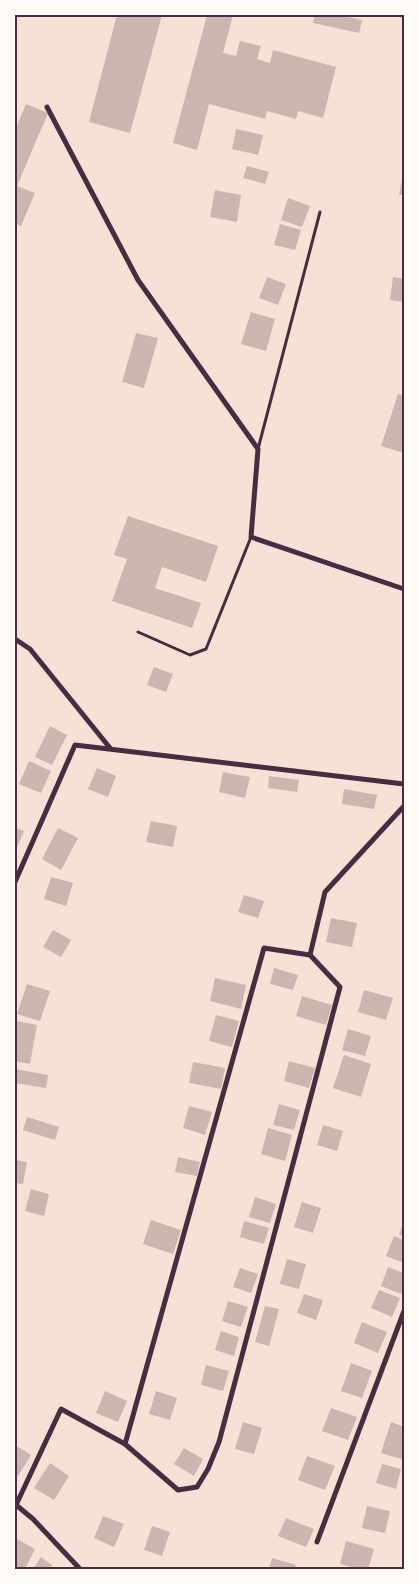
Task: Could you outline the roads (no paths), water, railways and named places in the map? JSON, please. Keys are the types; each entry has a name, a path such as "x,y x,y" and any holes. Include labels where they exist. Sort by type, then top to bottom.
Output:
{"street":[{"path":"47,106 138,280 258,449 251,537 404,589"},
{"path":"15,639 30,649 110,748"},
{"path":"15,882 75,745 404,784"},
{"path":"310,955 325,892 404,806"},
{"path":"80,1569 33,1519 15,1504 61,1409 125,1444 178,1490 197,1487 208,1469 219,1442 340,987 310,955 264,948 125,1444"},
{"path":"317,1542 404,1312"}],"lane":[{"path":"258,449 320,212"},
{"path":"138,632 190,655 206,649 251,537"}]}
